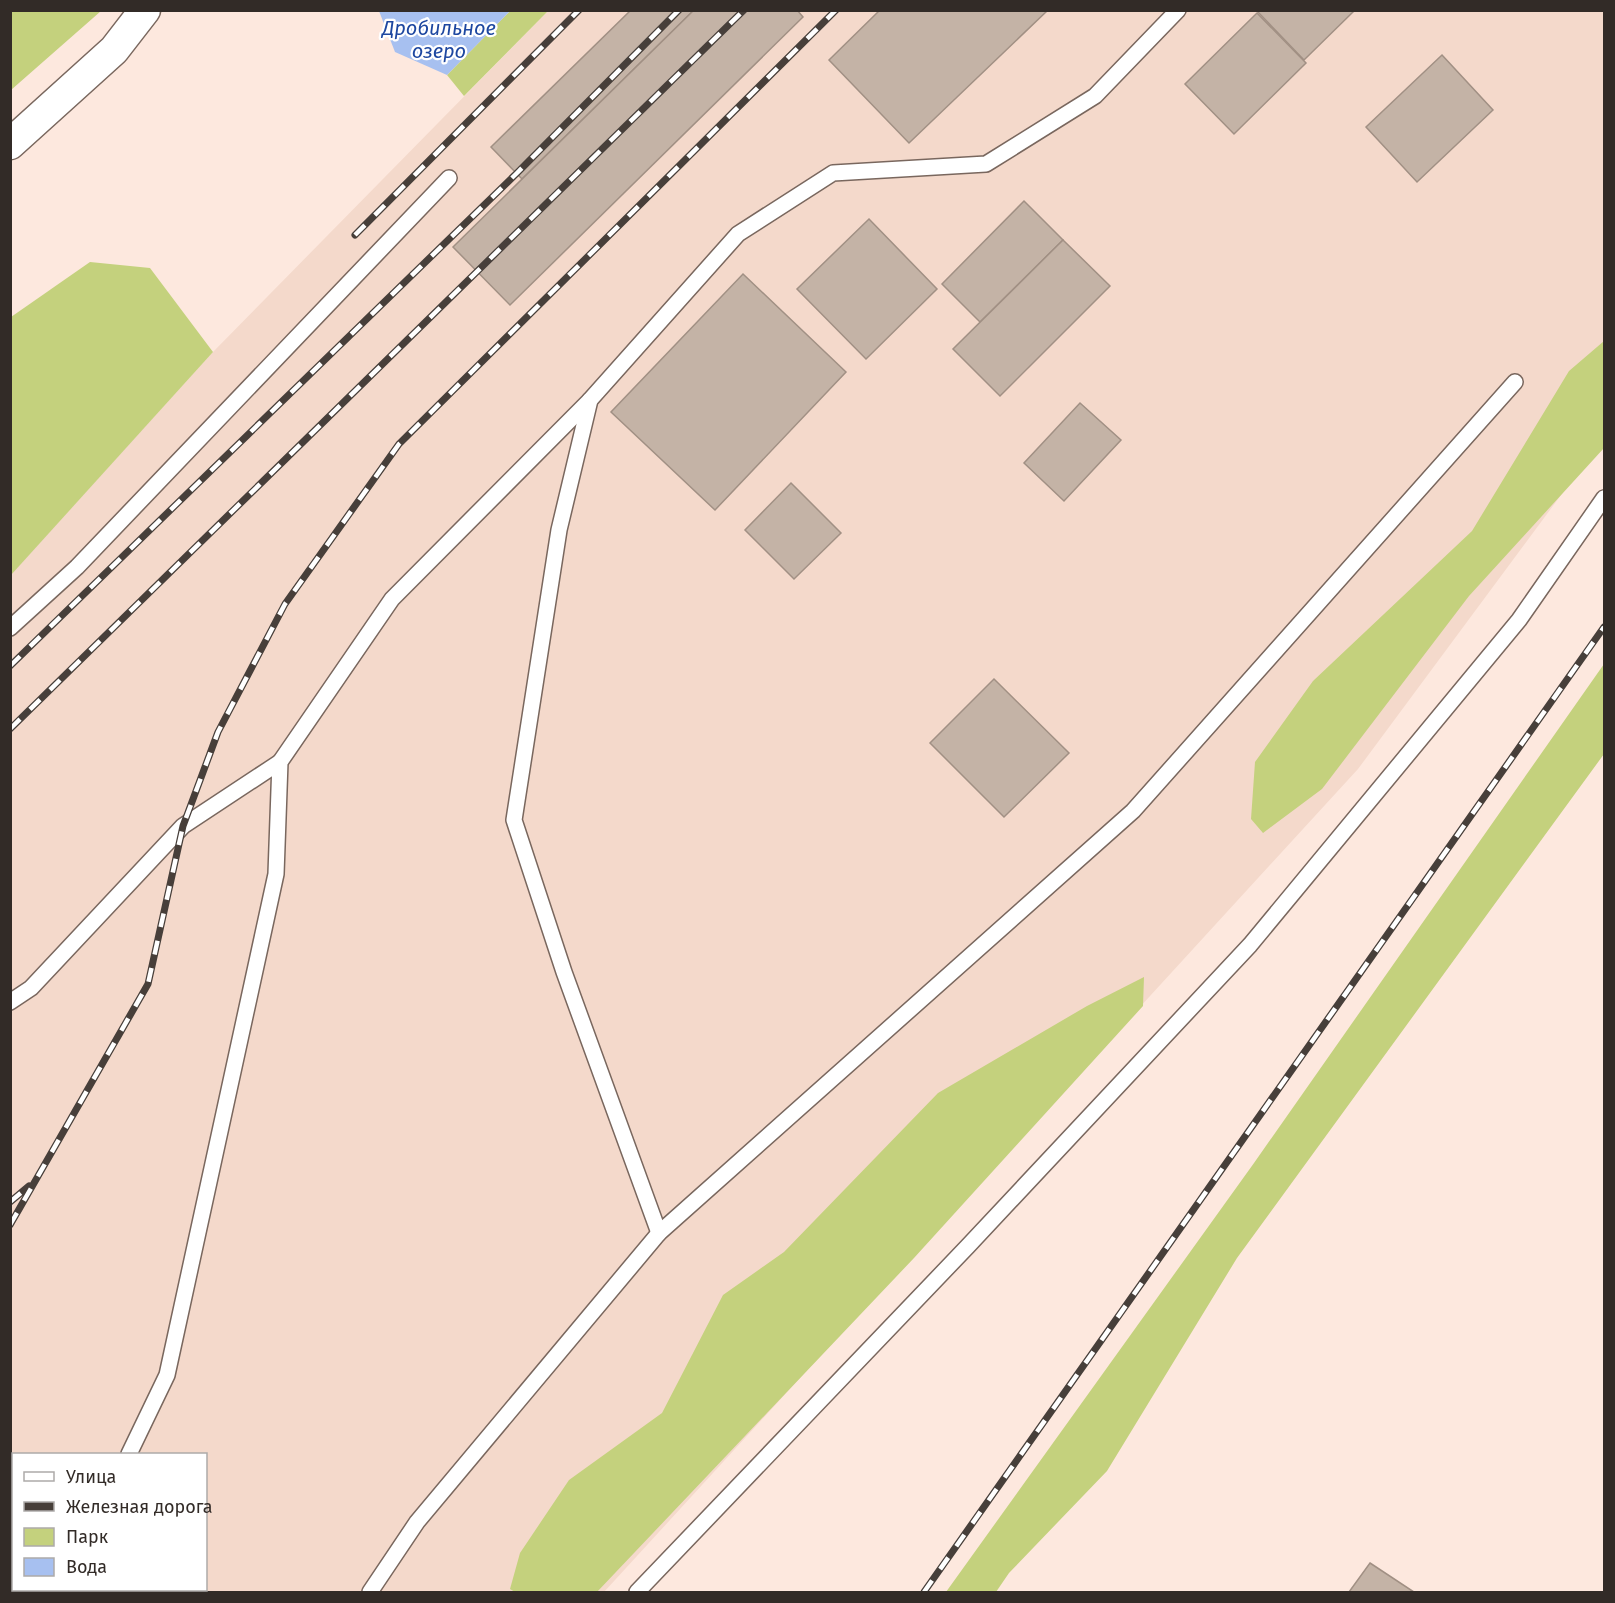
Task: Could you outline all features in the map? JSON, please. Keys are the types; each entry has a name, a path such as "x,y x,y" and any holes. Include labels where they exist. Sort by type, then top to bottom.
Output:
{"street":[{"path":"10,144 114,50 145,10"}],"lane":[{"path":"10,1002 31,988 183,826 280,762 392,599 590,400 738,234 833,173 986,164 1095,96 1178,10"},
{"path":"10,628 77,567 449,178"},
{"path":"370,1593 417,1521 658,1233 1132,811 1515,382"},
{"path":"590,400 559,530 514,819 564,972 658,1233"},
{"path":"636,1593 968,1246 1250,945 1519,620 1605,498"},
{"path":"130,1453 167,1376 276,874 280,762"}],"shaded area":[{"path":"548,11 1604,11 1604,437 1358,769 604,1592 11,1592 10,575 213,352"}],"green space":[{"path":"12,10 101,11 11,90"},
{"path":"510,11 548,11 464,96 447,75"},
{"path":"90,262 150,268 213,352 11,575 11,317"},
{"path":"1604,341 1604,448 1469,596 1322,789 1263,833 1251,819 1255,762 1313,681 1472,531 1569,371"},
{"path":"1604,664 1604,754 1237,1258 1107,1471 1009,1573 996,1592 946,1592 1254,1163"},
{"path":"1144,977 1143,1006 914,1258 597,1592 515,1592 510,1589 520,1553 569,1480 662,1413 723,1295 784,1252 938,1093 1087,1006"}],"water":[{"name":"Дробильное озеро","path":"379,10 510,11 447,75 395,52"}],"building":[{"path":"631,10 694,10 522,179 491,147"},
{"path":"694,10 797,10 803,17 510,305 453,247"},
{"path":"880,10 1048,10 909,143 829,60"},
{"path":"1256,10 1355,10 1304,60"},
{"path":"1257,13 1306,63 1234,134 1185,84"},
{"path":"1442,55 1493,110 1417,182 1366,127"},
{"path":"1024,201 1063,240 980,322 942,284"},
{"path":"869,219 937,289 866,359 797,289"},
{"path":"1063,240 1110,286 1000,396 953,349"},
{"path":"743,274 846,372 715,510 611,412"},
{"path":"1080,403 1121,440 1064,501 1024,463"},
{"path":"791,483 841,533 794,579 745,530"},
{"path":"994,679 1069,753 1004,817 930,743"},
{"path":"1370,1563 1414,1592 1349,1592"}],"railway":[{"path":"355,235 579,10"},
{"path":"10,666 517,173 679,10"},
{"path":"10,729 744,10"},
{"path":"10,1225 148,984 183,826 218,732 285,604 399,444 836,10"},
{"path":"924,1592 1604,627"},
{"path":"10,1202 29,1186"}]}
